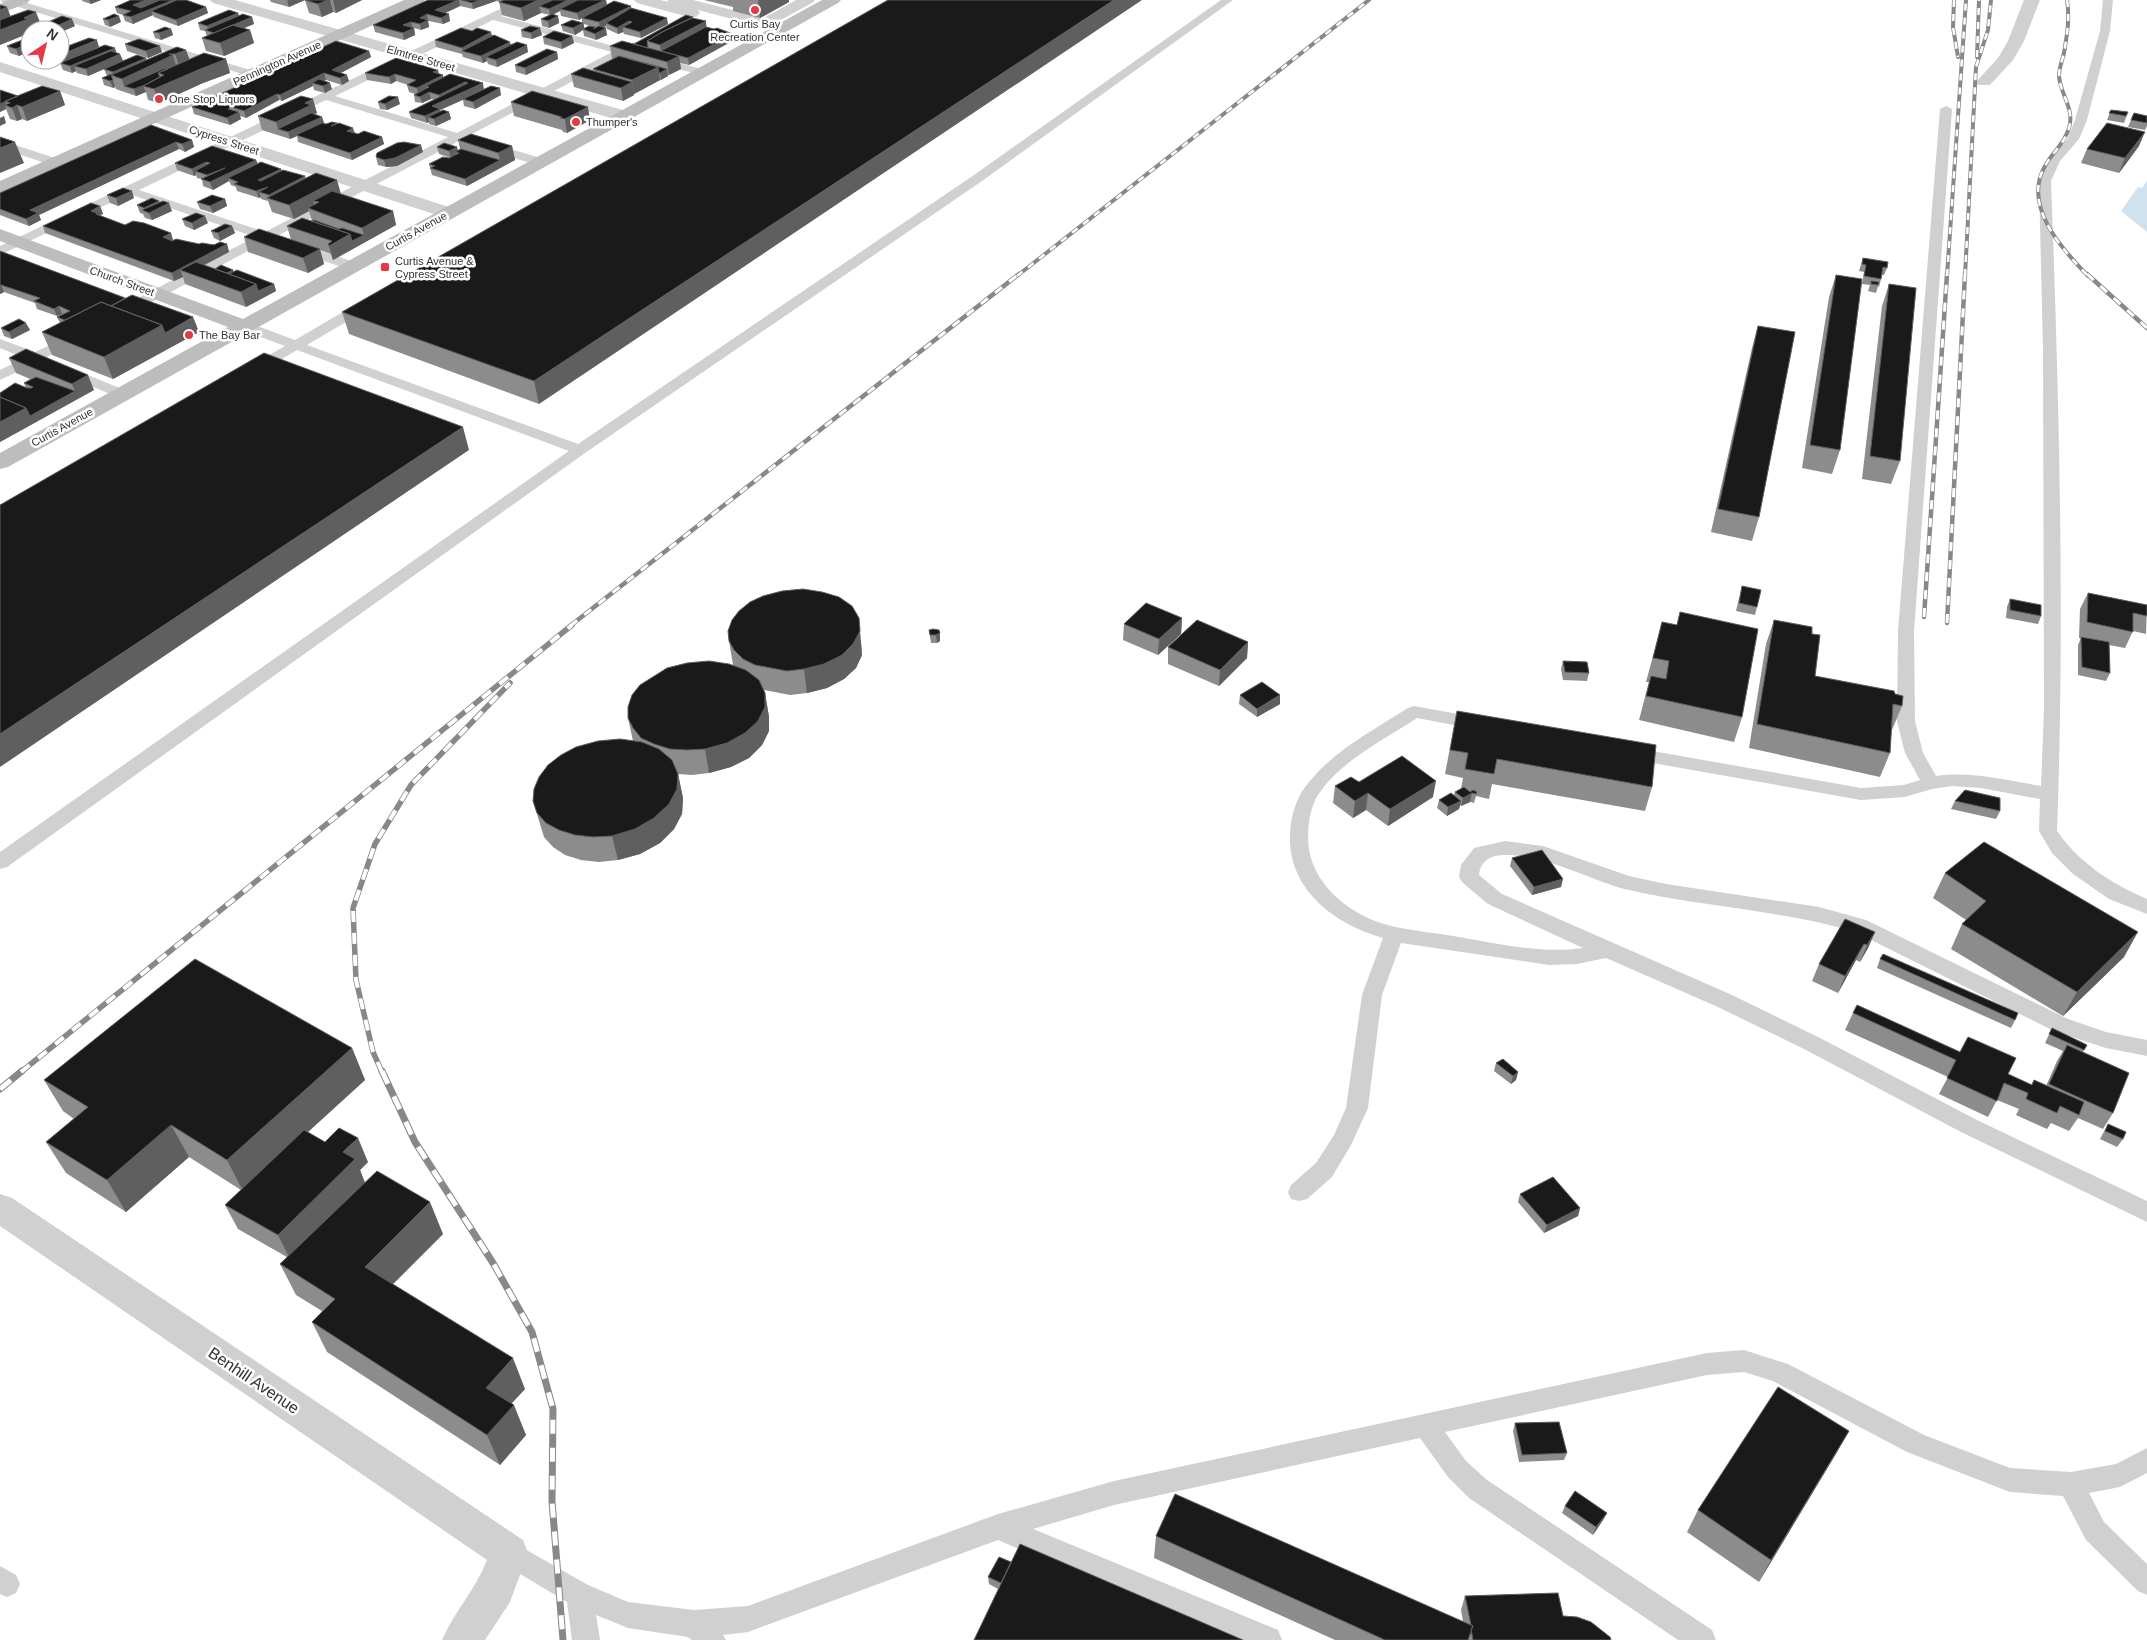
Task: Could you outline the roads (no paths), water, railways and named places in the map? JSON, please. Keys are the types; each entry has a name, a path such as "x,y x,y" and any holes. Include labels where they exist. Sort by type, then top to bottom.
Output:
{"main road":[{"name":"Pennington Avenue","path":"0,188 417,0"},
{"name":"Curtis Avenue","path":"0,462 833,0"},
{"path":"0,9 15,1"},
{"name":"Church Street","path":"9,239 244,326"}],"street":[{"name":"Elmtree Street","path":"218,0 624,116"},
{"path":"642,0 773,33"},
{"path":"675,0 766,22 807,0"},
{"path":"1984,82 2005,60 2016,41 2032,0"},
{"name":"Cypress Street","path":"0,67 449,213"},
{"name":"Benhill Avenue","path":"0,1208 509,1553"},
{"path":"462,1640 496,1588 509,1553"}],"lane":[{"path":"0,251 9,239 128,190 527,0"},
{"path":"0,862 580,450 978,178 1228,0"},
{"path":"2108,0 2105,31 2081,120 2073,139 2055,160 2045,181 2050,341 2053,710 2048,831 2059,848 2080,869 2116,894 2147,907"},
{"path":"15,1 253,74"},
{"path":"677,23 695,14"},
{"path":"492,16 702,72"},
{"path":"112,318 646,39"},
{"path":"324,96 540,162"},
{"path":"1931,783 1914,753 1906,721 1906,631 1946,109"},
{"path":"0,144 56,163"},
{"path":"128,190 352,266"},
{"path":"240,378 379,297"},
{"path":"244,326 580,450"},
{"path":"0,376 86,331"},
{"path":"0,342 122,394"},
{"path":"1501,728 1414,712 1342,760 1316,785 1303,807 1298,827 1299,854 1309,881 1330,904 1358,921 1395,934 1541,956 1575,956 1606,950"},
{"path":"1608,748 1862,794 1904,791 1931,783 1952,780 1981,782 2049,794"},
{"path":"2147,1048 2106,1040 2061,1025 1859,925 1819,914 1666,891 1626,882 1543,852 1505,848 1481,852 1471,865 1469,877 1495,898 1606,950 1726,1001 1969,1126 2147,1212"},
{"path":"1299,1192 1324,1170 1343,1140 1357,1108 1372,995 1395,934"},
{"path":"509,1553 579,1594 628,1615 703,1632 748,1619 998,1527 1114,1493 1707,1364 1744,1361 1779,1372 1916,1444 2010,1480 2071,1484 2120,1475 2147,1460"},
{"path":"1425,1425 1456,1468 1478,1489 1702,1640"},
{"path":"2071,1484 2095,1531 2147,1582"},
{"path":"998,1527 1268,1640"},
{"path":"579,1594 586,1640"}],"water":[{"path":"2147,181 2147,232 2121,211 2138,187 2142,188"}],"railway":[{"path":"1017,276 1369,0"},
{"path":"1954,0 1953,27 1958,57"},
{"path":"1947,276 1966,0"},
{"path":"1977,57 1979,0"},
{"path":"1965,276 1976,67 1988,30 1991,0"},
{"path":"2067,0 2068,26 2059,76 2069,108 2069,128 2065,138 2045,166 2039,181 2038,196 2048,226 2067,253 2088,276"},
{"path":"570,626 1019,274"},
{"path":"1924,617 1947,274"},
{"path":"1947,623 1965,274"},
{"path":"2087,274 2147,328"},
{"path":"21,1072 572,625"},
{"path":"382,1072 373,1052 356,980 353,908 375,844 411,785 510,683"},
{"path":"0,1089 22,1071"},
{"path":"382,1071 415,1142 493,1263 532,1332 553,1409 552,1501 563,1640"}],"place":[{"name":"Curtis Bay Recreation Center","path":"755,10"},
{"name":"One Stop Liquors","path":"159,99"},
{"name":"Thumper's","path":"576,122"},
{"name":"Curtis Avenue & Cypress Street","path":"385,267"},
{"name":"The Bay Bar","path":"189,335"}]}
